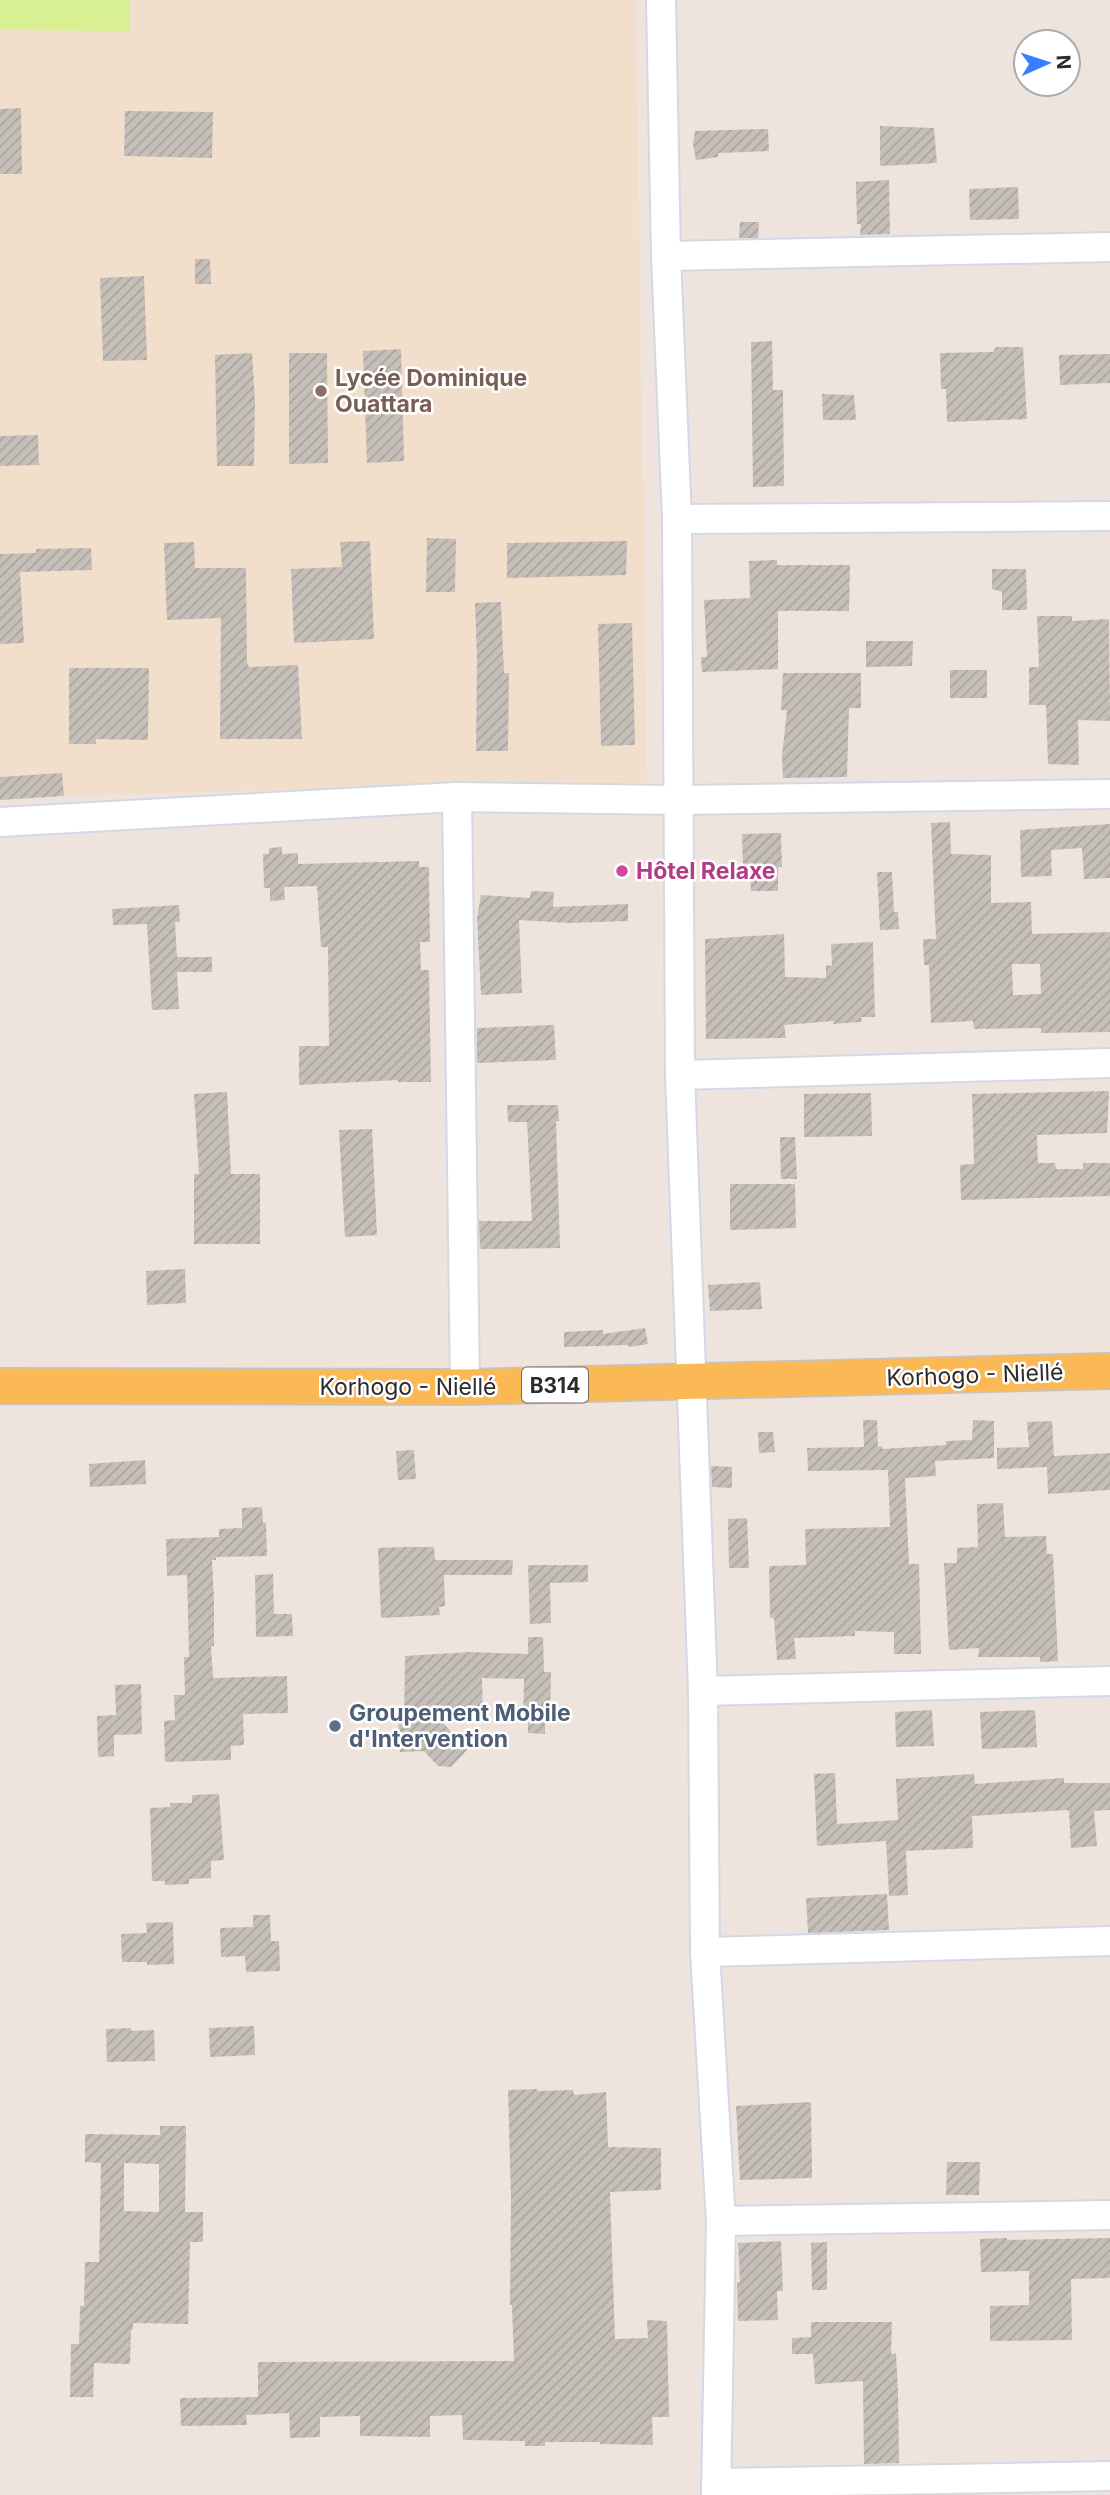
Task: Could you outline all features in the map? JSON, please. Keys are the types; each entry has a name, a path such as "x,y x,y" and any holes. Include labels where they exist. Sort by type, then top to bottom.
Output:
{"main road":[{"name":"Korhogo - Niellé","path":"0,1386 465,1387 1110,1371"}],"street":[{"path":"661,0 666,256 677,519 680,1075 703,1690 705,1952 721,2221 716,2489 1110,2476"},
{"path":"666,256 1110,247"},
{"path":"677,519 1110,516"},
{"path":"0,822 457,797 679,800 1110,794"},
{"path":"457,797 465,1387"},
{"path":"680,1075 1110,1063"},
{"path":"703,1690 1110,1681"},
{"path":"705,1952 1110,1941"},
{"path":"721,2221 1110,2215"}],"shaded area":[{"name":"Lycée Dominique Ouattara","path":"0,0 636,0 647,782 0,797"}],"green space":[{"path":"0,0 130,0 130,31 0,30"}],"building":[{"path":"21,108 22,174 0,174 0,109"},
{"path":"125,111 213,112 212,158 124,156"},
{"path":"880,126 934,128 937,163 880,166"},
{"path":"768,129 769,151 718,153 718,157 696,160 693,144 695,131"},
{"path":"889,180 890,234 860,235 861,224 857,224 856,182"},
{"path":"1018,187 1019,219 970,220 969,189"},
{"path":"740,222 759,222 758,238 739,238"},
{"path":"195,259 210,259 211,284 195,284"},
{"path":"144,276 147,360 103,361 100,278"},
{"path":"772,341 773,390 783,390 784,486 753,487 751,342"},
{"path":"996,347 1023,347 1027,419 947,422 946,389 941,389 940,353 993,352"},
{"path":"401,349 404,461 367,463 363,351"},
{"path":"252,353 255,402 254,466 217,466 215,355"},
{"path":"289,353 327,353 328,463 289,464"},
{"path":"1110,354 1110,383 1060,385 1059,355"},
{"path":"822,394 854,395 856,420 823,420"},
{"path":"38,435 39,465 0,466 0,436"},
{"path":"427,538 456,539 455,592 426,592"},
{"path":"370,541 374,639 294,643 291,569 342,567 340,542"},
{"path":"627,541 626,575 507,578 507,543"},
{"path":"194,542 195,568 246,568 247,663 249,667 298,665 302,739 220,739 221,618 167,620 164,543"},
{"path":"91,548 92,570 20,572 24,643 0,644 0,554 36,553 36,549"},
{"path":"777,560 777,565 850,565 849,611 778,611 778,669 702,672 701,657 707,657 704,600 750,598 749,561"},
{"path":"992,569 1026,569 1027,610 1002,610 1002,592 992,589"},
{"path":"501,602 504,673 509,673 508,751 476,751 475,603"},
{"path":"1037,616 1072,616 1072,621 1109,619 1110,721 1078,720 1079,765 1048,764 1046,705 1029,705 1029,667 1039,667"},
{"path":"632,623 635,745 601,746 598,624"},
{"path":"866,641 913,641 912,666 866,667"},
{"path":"69,668 149,668 148,740 96,739 96,744 69,744"},
{"path":"950,670 987,670 987,698 950,698"},
{"path":"783,673 861,673 861,708 849,708 847,777 783,778 782,756 787,710 781,710"},
{"path":"62,773 64,796 0,800 0,777"},
{"path":"950,822 951,854 991,855 991,903 1031,902 1032,934 1110,932 1110,1032 1041,1033 1041,1028 974,1029 973,1021 931,1023 929,965 924,965 923,939 936,939 931,823","holes":["1012,964 1040,964 1041,994 1013,995"]},
{"path":"1110,824 1110,878 1084,879 1082,848 1051,850 1052,876 1021,877 1020,830"},
{"path":"781,833 782,867 778,867 778,891 751,891 750,868 743,868 742,834"},
{"path":"282,847 282,854 298,853 298,864 419,861 419,867 429,867 430,942 420,942 421,970 429,970 431,1082 398,1080 299,1085 299,1046 329,1046 328,947 321,947 317,886 284,887 285,900 270,901 270,888 264,888 263,854 269,854 269,848"},
{"path":"877,872 892,872 894,912 898,912 899,929 880,930"},
{"path":"531,891 554,892 553,907 628,904 628,921 569,923 519,920 522,993 481,995 477,918 481,895 530,898"},
{"path":"179,905 180,922 175,922 177,957 212,957 212,972 177,972 179,1009 152,1010 147,924 113,925 112,909"},
{"path":"784,934 785,977 826,978 826,965 832,966 831,944 873,942 875,1017 861,1017 862,1022 784,1025 786,1038 706,1039 705,939"},
{"path":"554,1025 556,1060 477,1063 477,1028"},
{"path":"1109,1091 1107,1133 1037,1135 1038,1163 1055,1163 1056,1169 1083,1169 1083,1163 1110,1163 1110,1196 961,1200 960,1165 974,1164 972,1094"},
{"path":"227,1092 231,1174 260,1174 260,1244 194,1244 194,1174 199,1174 194,1094"},
{"path":"871,1093 872,1136 804,1137 804,1094"},
{"path":"507,1105 558,1105 559,1121 556,1121 560,1248 480,1249 479,1221 532,1221 527,1122 508,1122"},
{"path":"372,1129 377,1235 345,1237 339,1130"},
{"path":"780,1137 795,1137 797,1179 781,1179"},
{"path":"730,1184 795,1184 796,1228 730,1230"},
{"path":"185,1269 186,1303 147,1305 146,1271"},
{"path":"760,1282 762,1309 710,1311 708,1285"},
{"path":"645,1328 648,1344 629,1347 564,1347 564,1332 603,1330 603,1334"},
{"path":"863,1420 877,1420 878,1447 882,1446 882,1449 946,1445 946,1441 972,1440 973,1420 994,1421 994,1458 935,1461 936,1476 905,1478 909,1564 919,1564 921,1654 894,1654 894,1632 855,1631 855,1636 794,1638 796,1659 777,1660 774,1618 770,1618 769,1566 806,1565 805,1529 890,1527 888,1470 808,1471 807,1448 864,1447"},
{"path":"1052,1421 1054,1456 1110,1453 1110,1490 1048,1494 1047,1467 997,1469 997,1448 1029,1447 1027,1422"},
{"path":"758,1432 773,1432 775,1452 759,1453"},
{"path":"414,1450 416,1479 398,1480 396,1451"},
{"path":"145,1460 146,1484 90,1487 89,1464"},
{"path":"711,1466 732,1467 732,1488 712,1487"},
{"path":"1003,1503 1005,1537 1046,1536 1047,1554 1053,1554 1058,1661 1040,1662 1040,1657 978,1657 979,1648 949,1650 944,1563 957,1563 957,1548 978,1547 977,1504"},
{"path":"262,1507 263,1523 266,1523 267,1556 216,1557 216,1560 212,1560 213,1678 287,1676 288,1713 243,1714 244,1745 231,1746 231,1760 165,1762 164,1721 175,1720 174,1695 185,1695 184,1657 189,1657 187,1575 167,1576 166,1539 219,1537 219,1529 242,1528 242,1508"},
{"path":"747,1518 749,1568 729,1568 728,1519"},
{"path":"434,1547 435,1560 513,1560 512,1575 444,1575 445,1606 439,1607 440,1615 381,1618 378,1548"},
{"path":"528,1565 588,1565 588,1582 550,1583 551,1623 530,1624"},
{"path":"273,1574 274,1614 292,1614 293,1636 256,1637 255,1575"},
{"path":"528,1637 543,1637 544,1672 551,1672 550,1723 545,1723 545,1734 528,1733 528,1722 523,1722 524,1679 482,1678 483,1716 438,1717 467,1750 451,1767 438,1766 424,1751 400,1752 398,1718 404,1718 405,1656 470,1652 528,1654"},
{"path":"141,1684 142,1734 114,1735 114,1756 98,1757 97,1716 116,1715 115,1685"},
{"path":"932,1710 934,1746 896,1747 895,1712"},
{"path":"1035,1710 1037,1747 982,1749 980,1712"},
{"path":"835,1773 837,1824 898,1820 896,1779 974,1774 975,1784 1064,1778 1064,1783 1110,1783 1110,1810 1094,1811 1097,1846 1071,1848 1069,1811 1066,1810 972,1816 973,1848 906,1851 908,1895 889,1896 886,1841 817,1846 814,1774"},
{"path":"219,1794 224,1860 211,1861 211,1878 189,1879 189,1884 165,1885 165,1881 152,1881 150,1808 171,1807 170,1803 192,1803 192,1795"},
{"path":"887,1894 889,1930 808,1933 806,1898"},
{"path":"253,1915 270,1915 271,1941 279,1941 280,1971 246,1972 245,1956 221,1957 220,1928 253,1927"},
{"path":"173,1922 174,1964 122,1962 121,1934 147,1933 146,1923"},
{"path":"254,2026 255,2055 210,2057 209,2028"},
{"path":"131,2028 131,2031 154,2030 155,2061 107,2062 106,2029"},
{"path":"508,2090 573,2090 574,2095 606,2092 608,2147 661,2148 661,2190 610,2192 615,2339 648,2338 647,2320 667,2321 669,2417 652,2417 653,2445 545,2442 545,2446 525,2446 525,2441 463,2440 462,2415 430,2416 430,2437 360,2436 360,2416 320,2417 320,2437 290,2438 289,2413 246,2415 247,2425 181,2426 180,2398 258,2397 258,2362 514,2361 510,2305"},
{"path":"811,2102 812,2178 740,2180 736,2106"},
{"path":"160,2126 186,2126 185,2212 203,2212 203,2242 190,2242 188,2324 133,2323 130,2364 94,2363 93,2397 70,2397 71,2344 79,2344 80,2306 84,2306 85,2262 99,2262 101,2163 85,2162 85,2134 160,2135","holes":["124,2163 159,2164 159,2212 124,2211"]},
{"path":"947,2162 980,2162 979,2195 946,2195"},
{"path":"1110,2238 1110,2278 1071,2279 1072,2340 990,2341 990,2306 1029,2305 1029,2271 981,2272 980,2239"},
{"path":"781,2241 783,2291 777,2291 778,2320 738,2321 738,2243"},
{"path":"827,2242 827,2290 812,2290 811,2243"},
{"path":"811,2322 892,2322 891,2354 896,2353 899,2463 864,2464 863,2381 815,2384 813,2354 792,2354 792,2338 811,2337"}],"place":[{"name":"Lycée Dominique Ouattara","path":"321,391"},
{"name":"Hôtel Relaxe","path":"622,871"},
{"name":"Groupement Mobile d'Intervention","path":"335,1726"}]}
